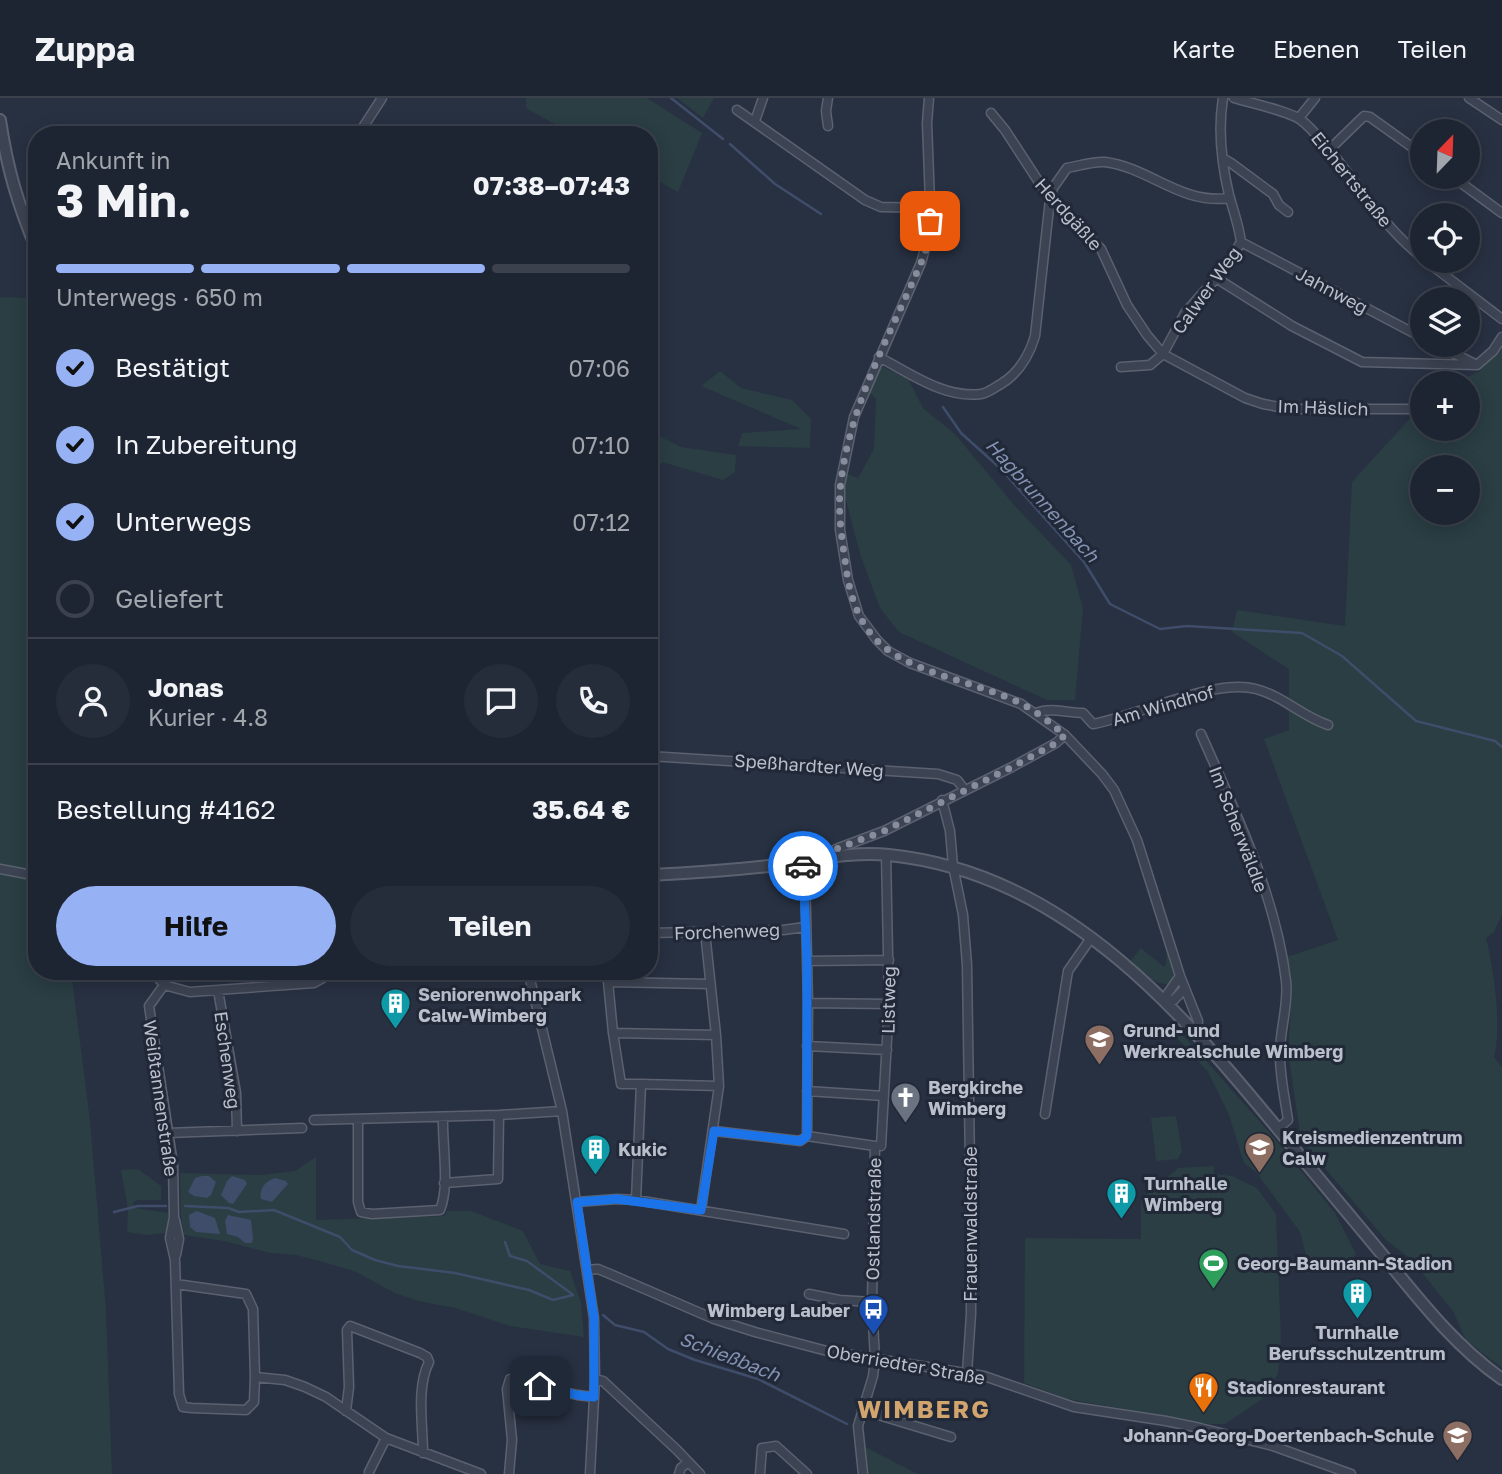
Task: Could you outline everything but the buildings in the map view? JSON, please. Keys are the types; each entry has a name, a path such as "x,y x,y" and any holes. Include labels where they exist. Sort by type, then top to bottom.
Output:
{"street":[{"path":"364,126 382,98"},
{"path":"755,121 763,98"},
{"path":"828,98 828,127"},
{"path":"929,98 927,123 931,228 926,249 879,357 932,386 957,393 983,394 1011,378 1029,355 1035,337 1050,199 1053,188 1067,168 1103,162 1133,171 1195,198 1230,198"},
{"name":"Calwer Weg","path":"1121,367 1150,365 1163,354 1185,313 1226,267 1241,242 1224,159 1220,112 1223,98"},
{"name":"Eichertstraße","path":"1234,98 1298,118 1329,150 1410,249"},
{"path":"1298,118 1315,98"},
{"path":"1469,98 1502,120"},
{"path":"737,110 865,200 881,207 930,208"},
{"name":"Herdgäßle","path":"991,113 1050,199 1101,249 1127,305 1163,354"},
{"path":"1329,150 1364,116 1370,117 1410,146"},
{"path":"0,120 7,167 28,226"},
{"path":"1224,159 1273,194 1279,205 1288,212"},
{"path":"1469,189 1502,213"},
{"name":"Jahnweg","path":"1241,242 1410,331"},
{"name":"Eichertstraße","path":"1441,273 1502,319"},
{"path":"1216,278 1292,326 1362,362 1477,365 1493,351 1502,337"},
{"name":"Im Häslich","path":"1163,354 1223,388 1273,407 1410,409"},
{"name":"Am Windhof","path":"879,357 854,417 840,485 841,530 846,568 859,616 883,645 910,663 1005,697 1037,713 1065,735 1102,774 1128,817 1145,861 1180,976 1198,1021 1197,1034"},
{"path":"1461,357 1477,365"},
{"name":"Am Windhof","path":"1037,713 1046,709 1083,713 1093,723 1208,691 1241,687 1280,697 1309,718 1328,725"},
{"name":"Im Scherwäldle","path":"1200,734 1234,808 1260,875 1284,969 1287,986 1279,1054 1288,1120 1279,1129"},
{"path":"837,856 836,849 884,831 1012,767 1056,743 1065,735"},
{"name":"Speßhardter Weg","path":"658,757 939,774 957,780 964,789"},
{"name":"Frauenwaldstraße","path":"942,800 950,831 953,866 963,915 967,965 971,1234 971,1314 967,1373"},
{"path":"658,874 757,867 837,856 886,855 953,866 986,877 1057,914 1131,969 1197,1034 1452,1335 1502,1378"},
{"name":"Listweg","path":"881,1146 889,960 886,855"},
{"path":"714,1131 800,1141 807,1136 808,1003 804,927 805,870 801,861"},
{"path":"0,869 28,874"},
{"name":"Forchenweg","path":"658,933 804,927"},
{"path":"701,1210 719,1086 705,932"},
{"path":"1045,1114 1068,971 1091,938"},
{"path":"807,961 889,960"},
{"path":"1163,1000 1180,976"},
{"path":"160,980 164,985 190,992 314,983 319,980"},
{"path":"530,980 562,1111 594,1318 595,1379 590,1474"},
{"path":"710,984 608,982 621,1086 719,1086"},
{"name":"Weißtannenstraße","path":"164,985 149,1006 173,1164 174,1217 179,1239 175,1260 179,1394 183,1407 246,1410 254,1402 255,1377 253,1309 246,1294 176,1284"},
{"path":"1163,1000 1174,1000 1185,988"},
{"name":"Eschenweg","path":"218,990 236,1093 237,1131"},
{"path":"808,1003 888,1004"},
{"path":"613,1033 716,1035"},
{"path":"807,1046 887,1050"},
{"path":"636,1200 641,1084"},
{"path":"807,1091 884,1096"},
{"path":"314,1120 562,1111"},
{"path":"444,1183 498,1179 499,1115"},
{"path":"358,1119 358,1202 361,1212 431,1213 440,1210 443,1204 443,1117"},
{"path":"167,1133 302,1128"},
{"name":"Ostlandstraße","path":"807,1136 875,1146 872,1302 875,1360 858,1426 863,1474"},
{"path":"577,1202 636,1200 844,1234"},
{"name":"Oberriedter Straße","path":"587,1270 598,1269 714,1319 755,1332 827,1351 984,1376 1074,1407 1166,1421 1273,1446 1351,1474"},
{"name":"Ostlandstraße","path":"809,1294 846,1301 872,1302"},
{"path":"346,1411 349,1387 346,1330 351,1326 427,1357 429,1362 424,1372 422,1388 423,1453"},
{"path":"255,1377 285,1380 305,1387 386,1438 481,1474"},
{"path":"509,1474 512,1440 507,1389 510,1379 594,1397"},
{"path":"595,1379 603,1381 700,1474"},
{"path":"862,1410 951,1437"},
{"path":"369,1472 386,1438"},
{"path":"760,1474 762,1448 776,1446 807,1474"},
{"path":"679,1474 688,1462"}],"green space":[{"path":"526,98 647,98 702,133 678,192 658,181 658,126 558,126 526,108"},
{"path":"677,98 714,98 703,118"},
{"path":"0,297 28,298 28,980 72,980 90,1121 106,1311 112,1474 0,1474"},
{"path":"1502,345 1502,915 1494,932 1486,938 1497,1015 1494,1057 1502,1067 1502,1368 1466,1340 1453,1311 1410,1258 1386,1240 1301,1140 1288,1052 1292,992 1287,957 1338,940 1264,739 1289,730 1289,669 1232,632 1237,610 1345,626 1352,482 1410,418 1410,441 1480,441 1480,371"},
{"path":"883,367 908,379 923,408 955,434 1015,506 1071,565 1083,608 1075,700 1047,700 899,632 880,608 860,554 845,496 846,473 858,478 874,449 876,399 868,391 876,371"},
{"path":"720,371 741,388 792,400 811,419 810,448 738,446 742,433 801,429 701,386"},
{"path":"658,436 681,447 736,455 735,472 723,480 662,462 658,468"},
{"path":"1167,946 1175,974 1172,983 1155,981 1130,961 1141,948 1164,967"},
{"path":"1176,1027 1276,1140 1335,1213 1356,1254 1352,1260 1308,1263 1300,1232 1256,1172 1244,1163 1229,1115 1208,1072 1171,1031"},
{"path":"1176,1116 1182,1151 1178,1159 1156,1161 1151,1118"},
{"path":"316,1157 316,1220 445,1216 447,1211 471,1211 523,1231 540,1264 570,1271 581,1303 584,1337 510,1326 455,1308 418,1301 395,1293 354,1271 296,1255 270,1253 224,1241 184,1235 180,1173 261,1175 295,1171"},
{"path":"1214,1166 1214,1174 1232,1176 1257,1188 1276,1214 1281,1336 1278,1374 1262,1399 1225,1424 1209,1424 1068,1399 1024,1383 1025,1238 1141,1239 1141,1200 1178,1168"},
{"path":"138,1169 161,1186 161,1200 137,1200 133,1203 135,1208 169,1213 167,1233 146,1235 127,1232 128,1210 121,1170"},
{"path":"865,1447 918,1474 867,1474"}],"water":[{"path":"209,1176 216,1182 207,1198 188,1192 195,1178"},
{"path":"232,1176 245,1180 247,1184 233,1204 221,1195"},
{"path":"275,1178 288,1184 272,1202 261,1199 264,1186"},
{"path":"197,1211 215,1218 220,1234 196,1232 190,1227 189,1215"},
{"path":"228,1215 251,1220 252,1243 245,1243 238,1237 227,1234 225,1221"}],"waterway":[{"name":"Hagbrunnenbach","path":"671,98 723,139"},
{"name":"Hagbrunnenbach","path":"730,144 775,184 821,214"},
{"name":"Hagbrunnenbach","path":"943,407 961,433 1000,468 1084,562 1110,604 1160,629 1187,626 1302,633 1342,656 1416,721 1495,741 1502,747"},
{"path":"114,1212 138,1206 166,1206"},
{"path":"185,1206 228,1208 239,1212 274,1210 340,1237 352,1250 375,1260 398,1266 455,1273 529,1290 553,1300 573,1295"},
{"path":"505,1242 510,1256 527,1261 572,1294"},
{"name":"Schießbach","path":"603,1315 615,1325 644,1332 668,1349 758,1379 847,1424"}],"way so far":[{"path":"803,866 801,861 837,856 836,849 884,831 1012,767 1056,743 1065,735 1021,704 910,663 888,650 859,616 848,580 841,530 840,485 846,448 865,387 921,263 931,228 930,221"}],"place":[{"name":"Seniorenwohnpark Calw-Wimberg","path":"395,1031"},
{"name":"Grund- und Werkrealschule Wimberg","path":"1100,1067"},
{"name":"Bergkirche Wimberg","path":"905,1124"},
{"name":"Kreismedienzentrum Calw","path":"1259,1174"},
{"name":"Kukic","path":"595,1176"},
{"name":"Turnhalle Wimberg","path":"1121,1220"},
{"name":"Georg-Baumann-Stadion","path":"1214,1290"},
{"name":"Turnhalle Berufsschulzentrum","path":"1357,1321"},
{"name":"Wimberg Lauber","path":"873,1337"},
{"name":"Stadionrestaurant","path":"1204,1414"},
{"name":"Johann-Georg-Doertenbach-Schule","path":"1457,1462"}],"district":[{"name":"WIMBERG","path":"924,1408"}],"route":[{"path":"540,1386 594,1397 594,1318 577,1202 636,1200 701,1210 714,1131 800,1141 807,1136 808,1003 803,866"}]}
